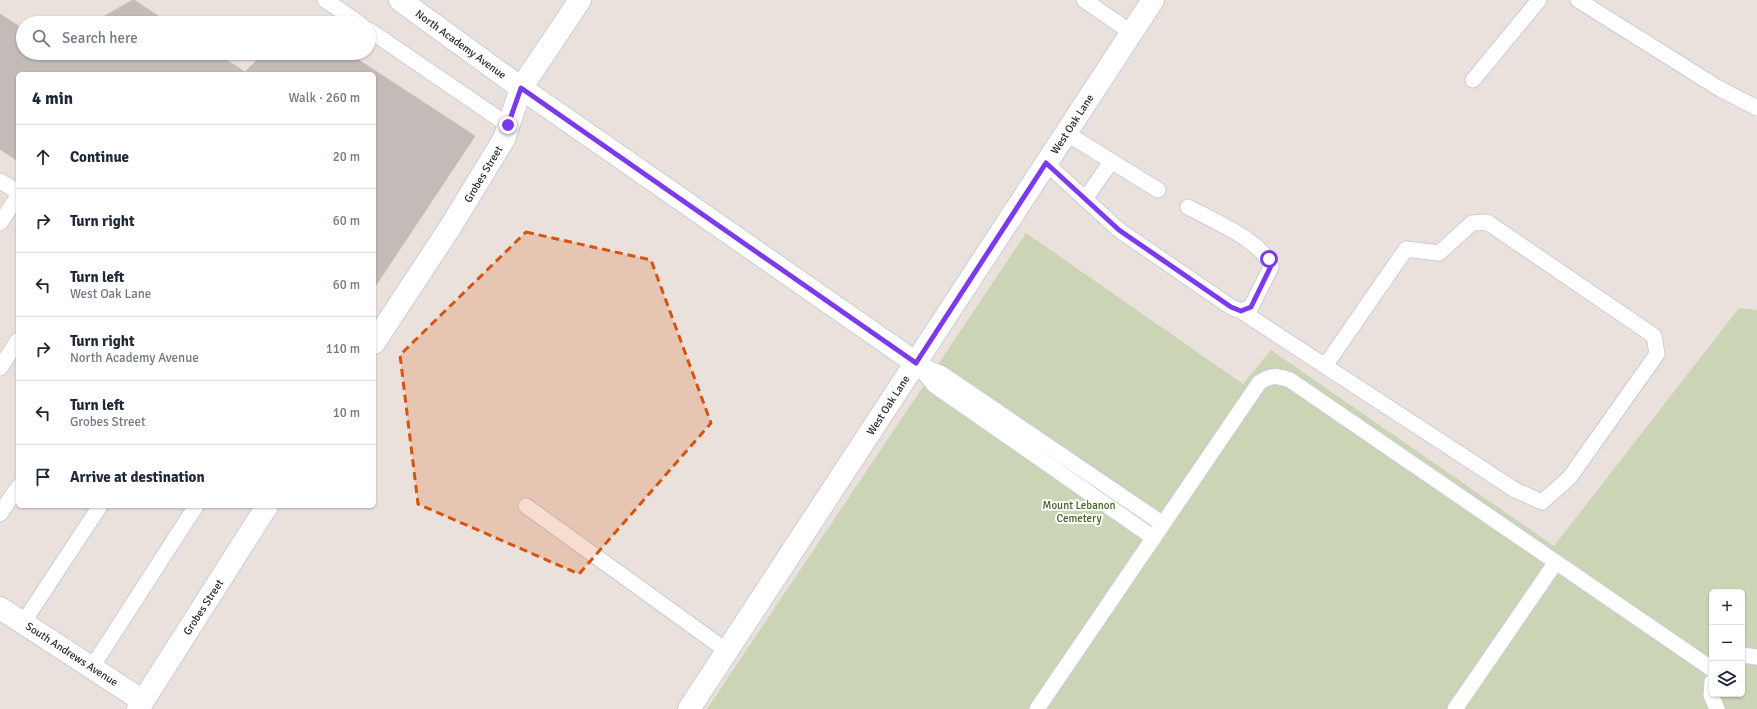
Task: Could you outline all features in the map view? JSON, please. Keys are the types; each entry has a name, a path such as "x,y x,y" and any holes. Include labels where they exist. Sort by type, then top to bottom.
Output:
{"street":[{"name":"North Academy Avenue","path":"400,0 521,88 916,363"},
{"name":"Grobes Street","path":"376,340 451,226 504,139 521,88 580,0"},
{"name":"West Oak Lane","path":"689,709 1153,0"},
{"name":"Grobes Street","path":"141,705 267,508"},
{"name":"South Andrews Avenue","path":"0,608 92,667 141,705"}],"lane":[{"path":"325,0 349,16"},
{"path":"1084,0 1132,33"},
{"path":"1472,80 1539,0"},
{"path":"1578,0 1720,89 1757,108"},
{"path":"376,35 508,125"},
{"path":"1066,133 1158,190"},
{"path":"1085,199 1111,162"},
{"path":"1046,163 1119,230 1231,307 1241,311 1325,366 1515,490 1542,502 1570,477 1657,354 1654,336 1487,222 1472,223 1439,253 1406,249 1325,366"},
{"path":"0,181 16,191"},
{"path":"0,223 16,199"},
{"path":"1188,207 1257,245 1269,259 1271,266 1251,307 1241,311"},
{"path":"0,368 16,343"},
{"path":"916,363 942,374 1163,524"},
{"path":"916,363 934,385 1154,538"},
{"path":"1043,707 1163,524 1259,383 1268,377 1279,376 1290,380 1709,667"},
{"path":"0,514 16,489"},
{"path":"526,506 727,651"},
{"path":"23,623 99,508"},
{"path":"92,667 195,508"},
{"path":"1455,709 1556,562"},
{"path":"1745,655 1757,657"},
{"path":"1712,697 1717,709"}],"highlighted area":[{"path":"526,232 651,260 711,423 579,574 418,504 400,355"}],"green space":[{"name":"Mount Lebanon Cemetery","path":"1026,233 1243,384 1271,350 1554,546 1739,308 1757,310 1757,709 707,709"}],"building":[{"path":"133,0 158,16 104,16"},
{"path":"0,14 16,24 16,60 227,60 245,72 16,72 16,160 0,149"},
{"path":"257,60 359,60 475,136 376,285 376,72 245,72"}],"route":[{"path":"508,125 521,88 916,363 1046,163 1119,230 1231,307 1241,311 1248,310 1251,307 1271,266 1269,259"}]}
